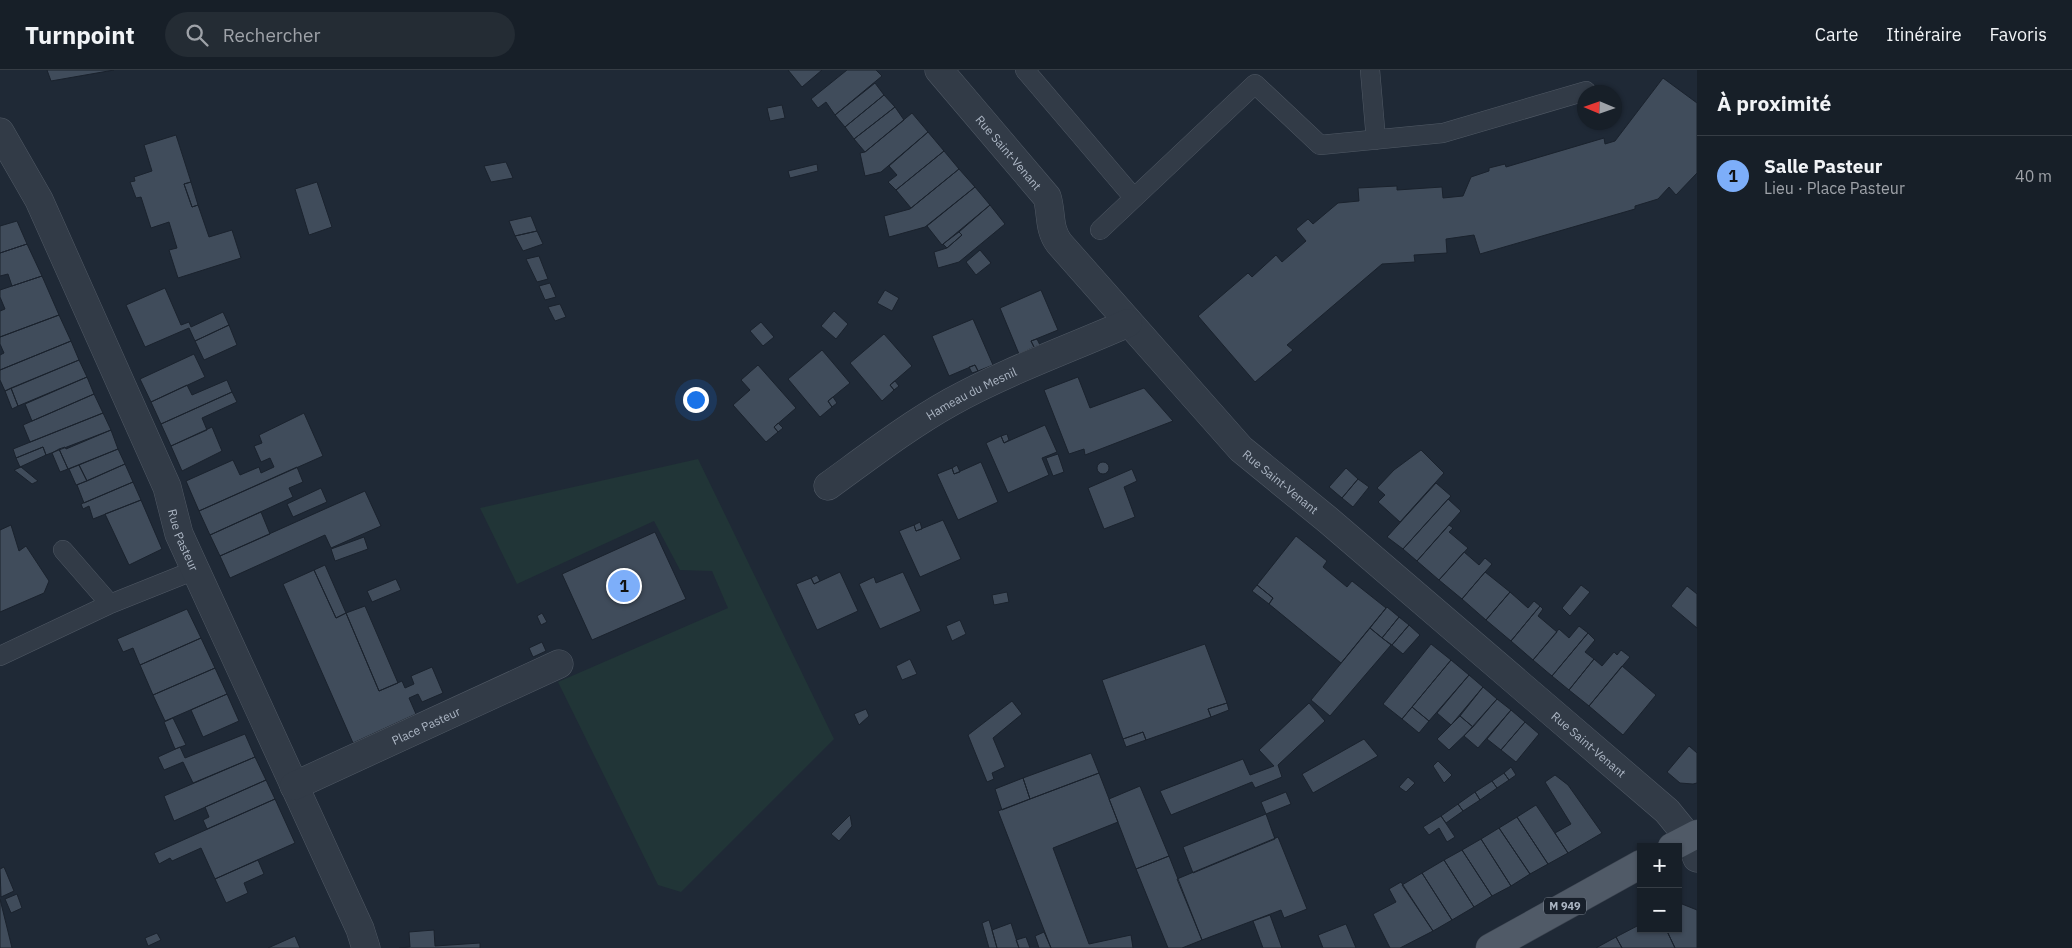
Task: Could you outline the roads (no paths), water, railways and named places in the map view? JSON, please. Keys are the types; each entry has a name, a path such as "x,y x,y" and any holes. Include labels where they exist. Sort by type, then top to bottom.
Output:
{"main road":[{"name":"M 949","path":"1490,948 1637,866"}],"street":[{"name":"Rue Saint-Venant","path":"938,70 1041,188 1050,206 1053,234 1128,324 1241,449 1328,520 1667,811 1689,844"},
{"name":"Rue Pasteur","path":"0,132 39,200 167,487 179,534 294,786 308,812 360,929 366,948"},
{"name":"Hameau du Mesnil","path":"828,486 902,433 950,402 986,384 1128,324"},
{"name":"Place Pasteur","path":"294,786 559,664"}],"lane":[{"path":"1026,70 1134,198"},
{"path":"1370,70 1376,140"},
{"path":"1100,230 1256,77 1320,145 1444,133 1577,94"},
{"path":"63,550 110,604"},
{"path":"0,656 110,604 195,570"}],"place":[{"name":"Salle Pasteur","path":"624,586"}]}
